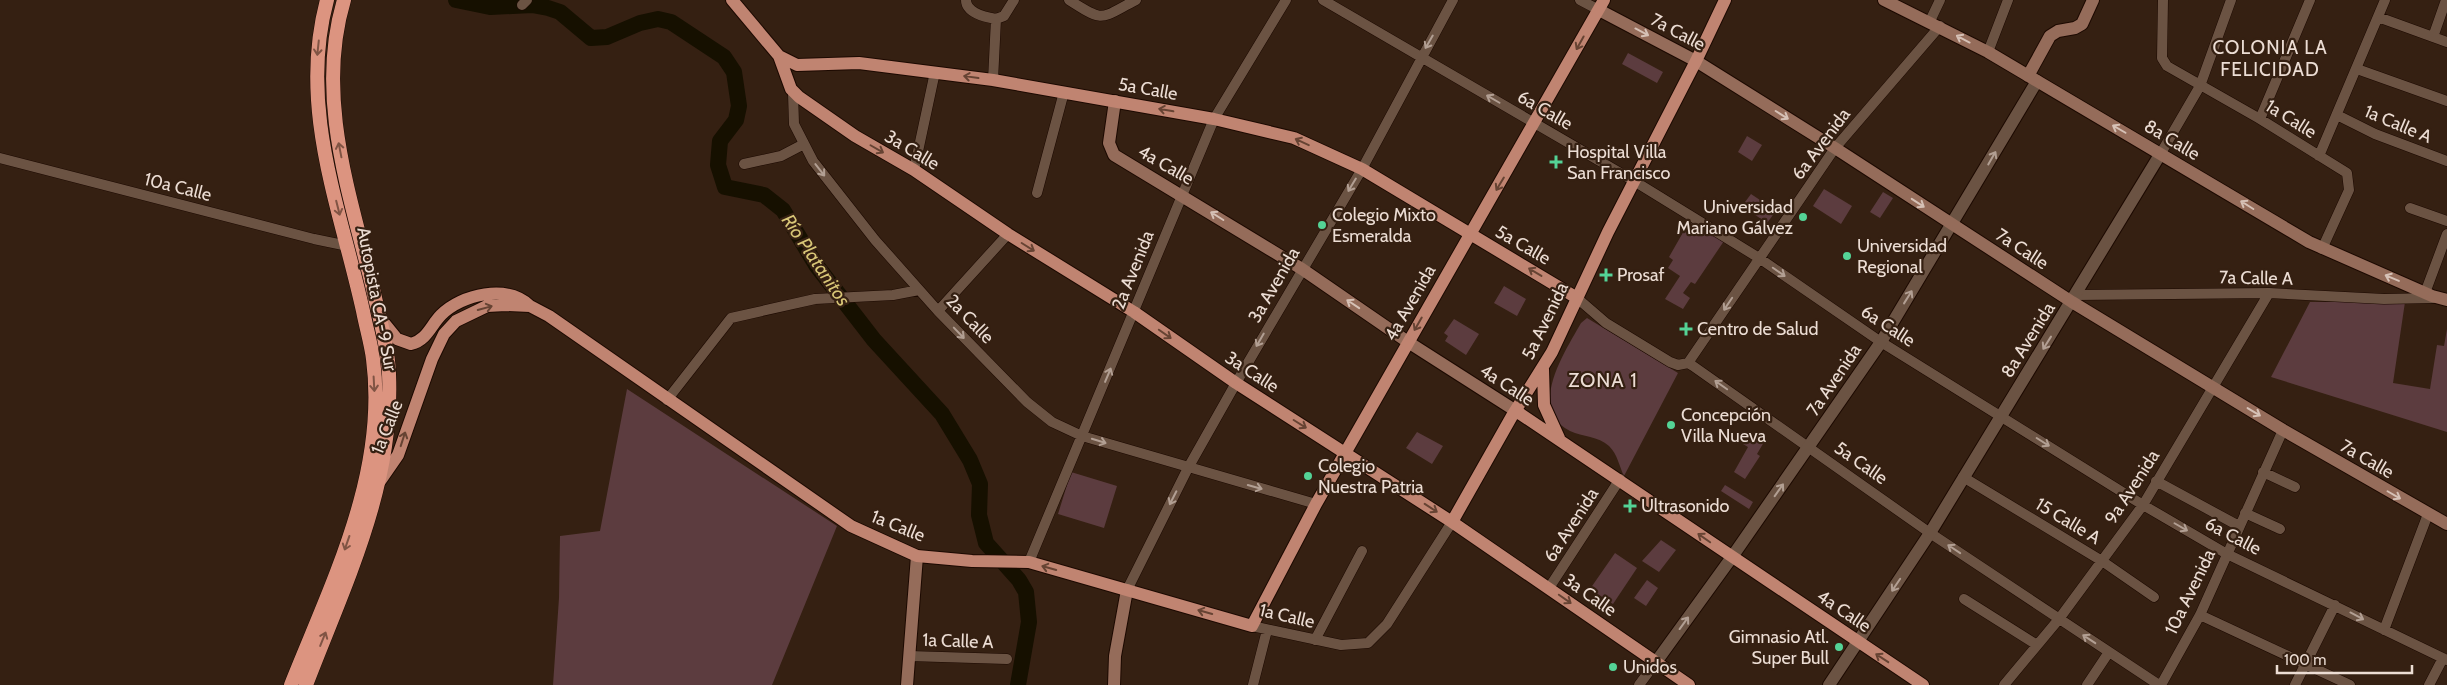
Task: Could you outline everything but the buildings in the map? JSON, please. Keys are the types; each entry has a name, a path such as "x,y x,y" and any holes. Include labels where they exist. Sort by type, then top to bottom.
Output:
{"highway":[{"name":"Autopista CA-9 Sur","path":"292,685 347,542 369,471 373,442 375,401 373,359 321,136 317,100 318,45 327,0"},
{"name":"Autopista CA-9 Sur","path":"306,685 361,546 380,481 389,414 389,373 379,317 346,182 332,105 334,49 344,0"}],"main road":[{"name":"2a Calle","path":"732,0 778,56 791,87"},
{"name":"5a Avenida","path":"1452,522 1543,368 1572,313 1577,298 1634,181 1696,61 1724,0"},
{"name":"8a Calle","path":"1884,0 1935,23 1988,52 2161,153 2289,232 2322,249 2436,297"},
{"name":"7a Avenida","path":"2032,79 2050,36 2058,31 2075,28 2082,24 2093,0"},
{"name":"7a Calle","path":"1601,5 1696,61 1835,148 1952,225 2074,298 2212,387 2447,524"},
{"name":"4a Avenida","path":"1252,626 1316,504 1601,5"},
{"name":"5a Calle","path":"778,56 797,65 859,63 993,80 1214,119 1294,138 1362,170 1577,298"},
{"path":"791,87 790,75 797,65"},
{"name":"3a Calle","path":"791,87 855,136 914,170 1008,234 1134,312 1236,382 1452,522 1688,685"},
{"name":"4a Calle","path":"1115,101 1109,143 1112,153 1302,269 1408,342 1559,438 1923,685"},
{"name":"1a Calle","path":"379,317 397,340 411,344 424,337 446,311 483,295 494,293 522,298 530,306 548,316 851,526 917,556 972,561 1029,562 1252,626"},
{"name":"1a Calle","path":"380,481 398,455 419,392 444,334 456,321 487,306 530,306"},
{"path":"1543,368 1544,405 1559,438"},
{"path":"907,685 917,556"},
{"path":"1114,685 1115,656 1127,590"}],"street":[{"path":"966,1 971,11 996,19 1004,16 1014,0"},
{"path":"1069,0 1094,16 1104,16 1136,0"},
{"name":"2a Avenida","path":"1029,562 1134,312 1181,194 1214,119 1286,0"},
{"name":"6a Calle","path":"1323,0 1634,181 1759,258 1881,342 2143,505 2227,554 2445,659"},
{"name":"3a Avenida","path":"1127,590 1188,468 1236,382 1362,170 1420,58 1453,0"},
{"name":"7a Calle","path":"1580,0 1601,5"},
{"name":"6a Avenida","path":"1688,363 1835,148 1935,23 1940,0"},
{"path":"1988,52 2008,0"},
{"name":"1a Calle","path":"2163,0 2162,58 2165,64 2346,172 2350,182 2349,190 2322,249"},
{"name":"8a Avenida","path":"1829,685 1930,533 2161,153 2200,86 2231,0"},
{"path":"2260,119 2310,0"},
{"path":"2319,156 2385,0"},
{"path":"2433,37 2446,1"},
{"path":"2378,17 2447,42"},
{"path":"993,80 996,19"},
{"path":"2357,69 2446,97"},
{"path":"914,170 935,72"},
{"name":"7a Avenida","path":"1639,685 1732,557 1881,342 1952,225 2032,79"},
{"name":"2a Calle","path":"791,87 794,124 813,161 854,214 938,311 1027,402 1052,422 1082,436 1316,504"},
{"path":"1037,194 1064,92"},
{"name":"1a Calle A","path":"2337,115 2375,134 2447,161"},
{"path":"744,164 781,156 804,144"},
{"name":"10a Calle","path":"0,158 321,241 348,246"},
{"path":"2410,208 2447,221"},
{"path":"938,311 1008,234"},
{"path":"2436,297 2447,234"},
{"path":"667,400 731,318 814,299 868,296 919,290"},
{"name":"7a Calle A","path":"2074,298 2269,293 2384,299 2436,297"},
{"name":"9a Avenida","path":"2004,685 2059,618 2143,505 2269,293"},
{"name":"5a Calle","path":"1577,298 1606,323 1670,362 1678,365 1688,363 1930,533 2160,685"},
{"name":"10a Avenida","path":"2160,685 2200,615 2283,430"},
{"path":"2263,472 2295,487"},
{"name":"15 Calle A","path":"1963,477 2102,561 2154,597"},
{"name":"6a Avenida","path":"1549,588 1620,480"},
{"path":"2156,481 2239,526"},
{"path":"2245,513 2280,529"},
{"path":"2384,630 2428,514"},
{"name":"5a Avenida","path":"1341,645 1368,643 1387,624 1452,522"},
{"path":"1314,640 1362,551"},
{"path":"1964,599 2037,645"},
{"path":"2295,685 2336,605"},
{"path":"2200,615 2350,685"},
{"name":"1a Calle","path":"1252,626 1341,645"},
{"path":"1253,685 1267,630"},
{"path":"2087,685 2109,652"},
{"name":"1a Calle A","path":"909,656 1007,659"},
{"path":"2429,685 2445,659"}],"shaded area":[{"path":"1628,53 1663,72 1657,83 1622,64"},
{"path":"1747,136 1762,145 1752,161 1738,152"},
{"path":"1824,189 1852,206 1841,224 1813,206"},
{"path":"1883,192 1893,198 1880,218 1870,212"},
{"path":"1751,194 1766,204 1763,209 1773,215 1767,223 1742,206"},
{"path":"1689,222 1724,241 1695,284 1691,282 1683,293 1690,298 1683,309 1665,299 1680,276 1668,268 1673,260 1669,257"},
{"path":"1504,286 1526,299 1517,316 1494,303"},
{"path":"2310,302 2405,302 2393,383 2430,389 2437,345 2444,346 2447,329 2447,432 2271,377"},
{"path":"1587,318 1678,373 1624,476 1609,446 1595,438 1570,431 1557,421 1551,409 1550,394 1559,363 1581,323"},
{"path":"1454,319 1479,334 1466,355 1445,341 1448,336 1444,333"},
{"path":"627,389 837,526 772,685 553,685 559,598 560,536 600,531"},
{"path":"1417,432 1443,446 1432,464 1406,448"},
{"path":"1751,434 1764,442 1757,454 1760,456 1745,479 1734,472 1748,447 1743,444"},
{"path":"1071,472 1117,486 1104,528 1058,514"},
{"path":"1725,485 1753,502 1749,509 1721,491"},
{"path":"1661,540 1676,550 1659,572 1642,561"},
{"path":"1615,553 1637,568 1613,604 1590,589"},
{"path":"1647,580 1658,588 1646,606 1634,598"}],"waterway":[{"name":"Río Platanitos","path":"456,0 490,7 532,5 548,8 560,12 591,38 607,37 640,23 658,19 671,22 724,57 734,72 739,106 736,120 720,141 718,165 725,187 764,195 783,210 816,265 874,340 942,414 970,460 980,484 979,515 986,543 1019,580 1026,592 1029,622 1018,685"}],"place":[{"name":"Hospital Villa San Francisco","path":"1556,162"},
{"name":"Universidad Mariano Gálvez","path":"1803,217"},
{"name":"Colegio Mixto Esmeralda","path":"1322,225"},
{"name":"Universidad Regional","path":"1847,256"},
{"name":"Prosaf","path":"1606,275"},
{"name":"Centro de Salud","path":"1686,329"},
{"name":"Concepción Villa Nueva","path":"1671,425"},
{"name":"Colegio Nuestra Patria","path":"1308,476"},
{"name":"Ultrasonido","path":"1630,506"},
{"name":"Gimnasio Atl. Super Bull","path":"1839,647"},
{"name":"Unidos","path":"1613,667"}],"district":[{"name":"COLONIA LA FELICIDAD","path":"2270,58"},
{"name":"ZONA 1","path":"1603,380"}]}
